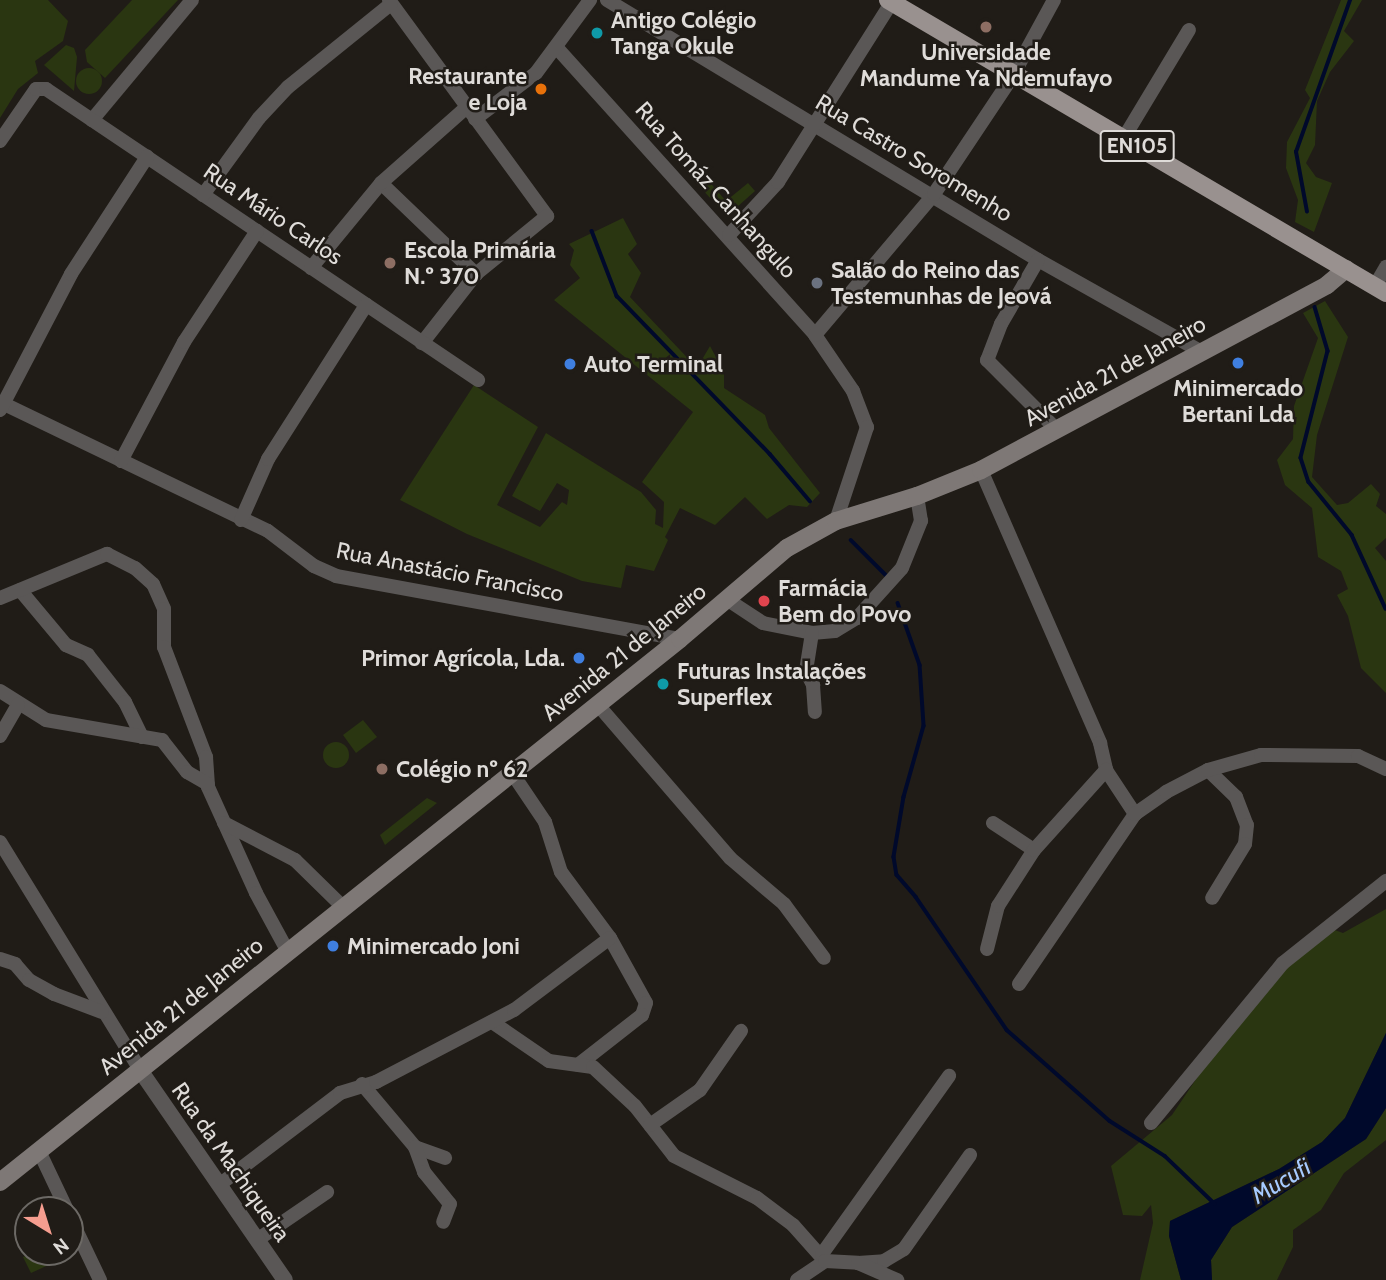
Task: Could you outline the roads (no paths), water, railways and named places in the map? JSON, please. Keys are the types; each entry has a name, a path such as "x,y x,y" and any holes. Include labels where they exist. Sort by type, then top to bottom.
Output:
{"main road":[{"name":"EN105","path":"895,1 1128,131 1384,280"},
{"name":"EN105","path":"1016,70 1346,269 1384,280"},
{"name":"Avenida 21 de Janeiro","path":"0,1182 680,639 787,548 836,521 917,496 981,470 1327,285 1346,269"}],"street":[{"path":"92,120 192,0"},
{"path":"310,268 381,183 471,113 505,100 557,48 590,0"},
{"name":"Rua Castro Soromenho","path":"607,0 934,194 1038,260 1200,351"},
{"path":"815,335 934,194 1016,70 1054,0"},
{"path":"729,235 778,182 895,1"},
{"path":"203,195 251,128 288,87 390,2 547,216 475,274 422,343"},
{"path":"1128,131 1189,30"},
{"name":"Rua Tomáz Canhangulo","path":"557,48 729,235 815,335 853,391 867,427 836,521"},
{"name":"Rua Mário Carlos","path":"0,141 41,87 478,380"},
{"path":"1,405 71,274 147,157"},
{"path":"381,183 475,274"},
{"path":"121,461 184,342 257,231"},
{"path":"1038,260 1001,324 987,360 1058,430"},
{"path":"241,520 282,437 366,305"},
{"name":"Rua Anastácio Francisco","path":"1,405 268,531 314,566 336,576 680,639"},
{"path":"981,470 1100,743 1105,770 1135,814"},
{"path":"728,600 763,623 812,633 835,631 857,618 895,580 921,521 917,496"},
{"path":"0,598 107,554 135,568 153,584 164,609 164,647 206,757 208,783 224,823 288,952"},
{"path":"20,590 66,645 88,655 125,702 142,737"},
{"path":"812,633 806,671 813,685 815,712"},
{"path":"0,691 18,705 46,720 162,740 187,772 208,783"},
{"path":"0,736 18,705"},
{"path":"598,705 730,858 784,904 824,958"},
{"path":"1019,984 1135,814 1208,770 1261,755 1301,752 1358,756 1386,769"},
{"path":"987,949 998,906 1034,850 1105,770"},
{"path":"1208,770 1236,797 1247,825 1245,844 1212,898"},
{"path":"512,773 545,822 561,872 610,938 646,1003 642,1015 576,1066"},
{"path":"224,823 295,860 344,908"},
{"path":"993,823 1034,850"},
{"path":"0,842 140,1070"},
{"path":"1151,1123 1283,963 1316,933 1386,881"},
{"path":"219,1185 340,1093 362,1084 376,1082 492,1022 610,938"},
{"path":"0,959 15,964 29,980 54,994 102,1012"},
{"path":"492,1022 548,1061 593,1067 650,1125 674,1156 757,1198 823,1258 858,1263 884,1261 904,1249 970,1155"},
{"path":"650,1125 700,1090 741,1031"},
{"name":"Rua da Machiqueira","path":"140,1070 285,1280"},
{"path":"797,1280 823,1258 949,1076"},
{"path":"362,1084 415,1147 424,1172 450,1204 450,1213 443,1222"},
{"path":"415,1147 445,1158"},
{"path":"39,1151 60,1196"},
{"path":"257,1240 327,1192"},
{"path":"84,1246 100,1280"},
{"path":"858,1263 897,1280"}],"water":[{"name":"Mucufi","path":"1386,1033 1386,1108 1366,1139 1232,1227 1211,1260 1212,1280 1181,1280 1169,1236 1170,1221 1279,1169 1322,1142 1345,1118"}],"waterway":[{"path":"1307,212 1296,152 1350,0"},
{"path":"592,231 617,296 770,454 810,501"},
{"path":"1315,307 1328,351 1301,458 1309,482 1352,535 1386,609"},
{"path":"851,540 889,578"},
{"path":"898,603 920,665 924,726 904,797 894,857 897,875 916,897 1007,1030 1110,1121 1165,1156 1215,1204"}],"place":[{"name":"Universidade Mandume Ya Ndemufayo","path":"986,27"},
{"name":"Antigo Colégio Tanga Okule","path":"597,33"},
{"name":"Restaurante e Loja","path":"541,89"},
{"name":"Escola Primária N.º 370","path":"390,263"},
{"name":"Salão do Reino das Testemunhas de Jeová","path":"817,283"},
{"name":"Minimercado Bertani Lda","path":"1238,363"},
{"name":"Auto Terminal","path":"570,364"},
{"name":"Farmácia Bem do Povo","path":"764,601"},
{"name":"Primor Agrícola, Lda.","path":"579,658"},
{"name":"Futuras Instalações Superflex","path":"663,684"},
{"name":"Colégio nº 62","path":"382,769"},
{"name":"Minimercado Joni","path":"333,946"}]}
